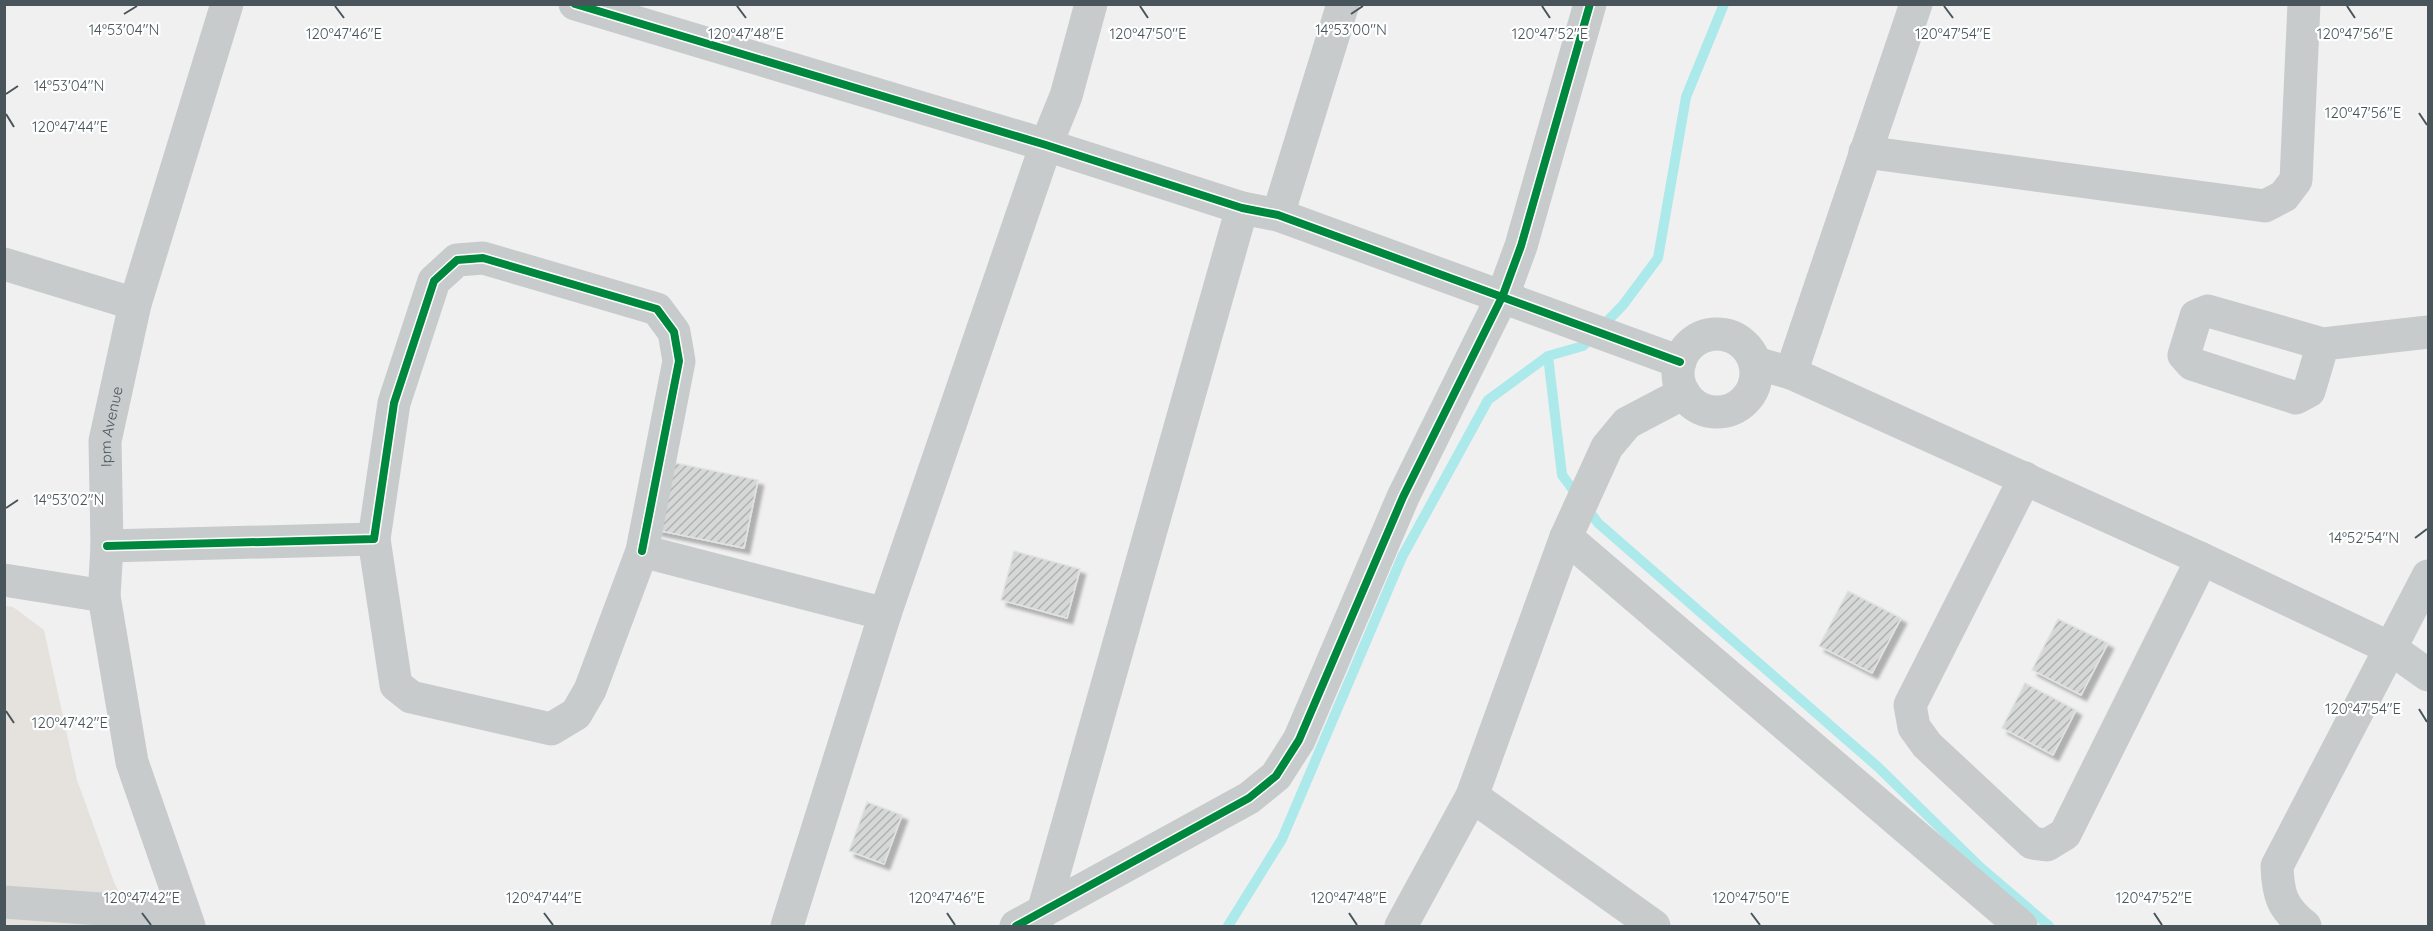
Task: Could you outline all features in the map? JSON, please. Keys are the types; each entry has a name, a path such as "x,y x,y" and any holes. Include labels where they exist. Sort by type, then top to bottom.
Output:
{"street":[{"name":"Ipm Avenue","path":"186,921 132,762 104,597 107,546 105,441 135,304 227,4"},
{"path":"575,4 1046,145 1242,208 1278,215 1503,295 1559,319 1629,344 1682,377 1695,405 1709,411 1725,411 1740,405 1751,393 1756,379 1755,363 1748,348 1735,337 1718,333 1701,337 1688,346 1682,377 1627,423 1607,447 1570,531 1472,796 1401,927"},
{"path":"787,927 885,614 1046,145 1066,96 1091,4"},
{"path":"1278,215 1342,4"},
{"path":"1029,919 1249,798 1276,776 1299,740 1403,497 1503,295 1521,246 1590,4"},
{"path":"1791,374 1916,4"},
{"path":"1865,152 2265,206 2284,196 2296,180 2304,4"},
{"path":"1029,919 1242,208"},
{"path":"483,258 657,309 674,332 679,361 642,551 590,690 576,714 551,729 411,697 396,685 374,539 394,403 434,281 457,260 483,258"},
{"path":"4,264 135,304"},
{"path":"2323,344 2428,333"},
{"path":"1755,363 1791,374 2202,559 2390,648 2428,675"},
{"path":"2025,478 1910,705 1914,727 1927,746 2032,843 2047,845 2065,834 2202,559"},
{"path":"1570,531 2021,927"},
{"path":"107,546 374,539"},
{"path":"642,551 885,614"},
{"path":"2305,927 2294,918 2278,893 2277,866 2428,576"},
{"path":"4,580 104,597"},
{"path":"1472,796 1654,927"},
{"path":"4,902 186,921"}],"shaded area":[{"path":"5,606 13,607 44,630 77,780 114,882 136,926 5,926"}],"building":[{"path":"671,462 758,480 744,548 656,530"},
{"path":"1014,551 1080,569 1067,618 1001,600"},
{"path":"1848,591 1901,618 1872,673 1819,646"},
{"path":"2058,619 2108,643 2081,695 2032,670"},
{"path":"2025,683 2076,710 2053,755 2002,728"},
{"path":"867,802 902,815 884,864 849,851"}],"waterway":[{"path":"1228,926 1282,839 1402,557 1488,400 1548,356 1583,346 1623,305 1658,258 1686,97 1724,4"},
{"path":"1548,356 1562,475 1598,523 1878,767 1980,867 2049,926"}],"cycle path":[{"path":"575,4 1046,145 1242,208 1278,215 1680,362"},
{"path":"1016,926 1249,798 1276,776 1299,740 1403,497 1503,295 1521,246 1590,4"},
{"path":"107,546 374,539 394,403 434,281 457,260 483,258 657,309 674,332 679,361 642,551"}]}
